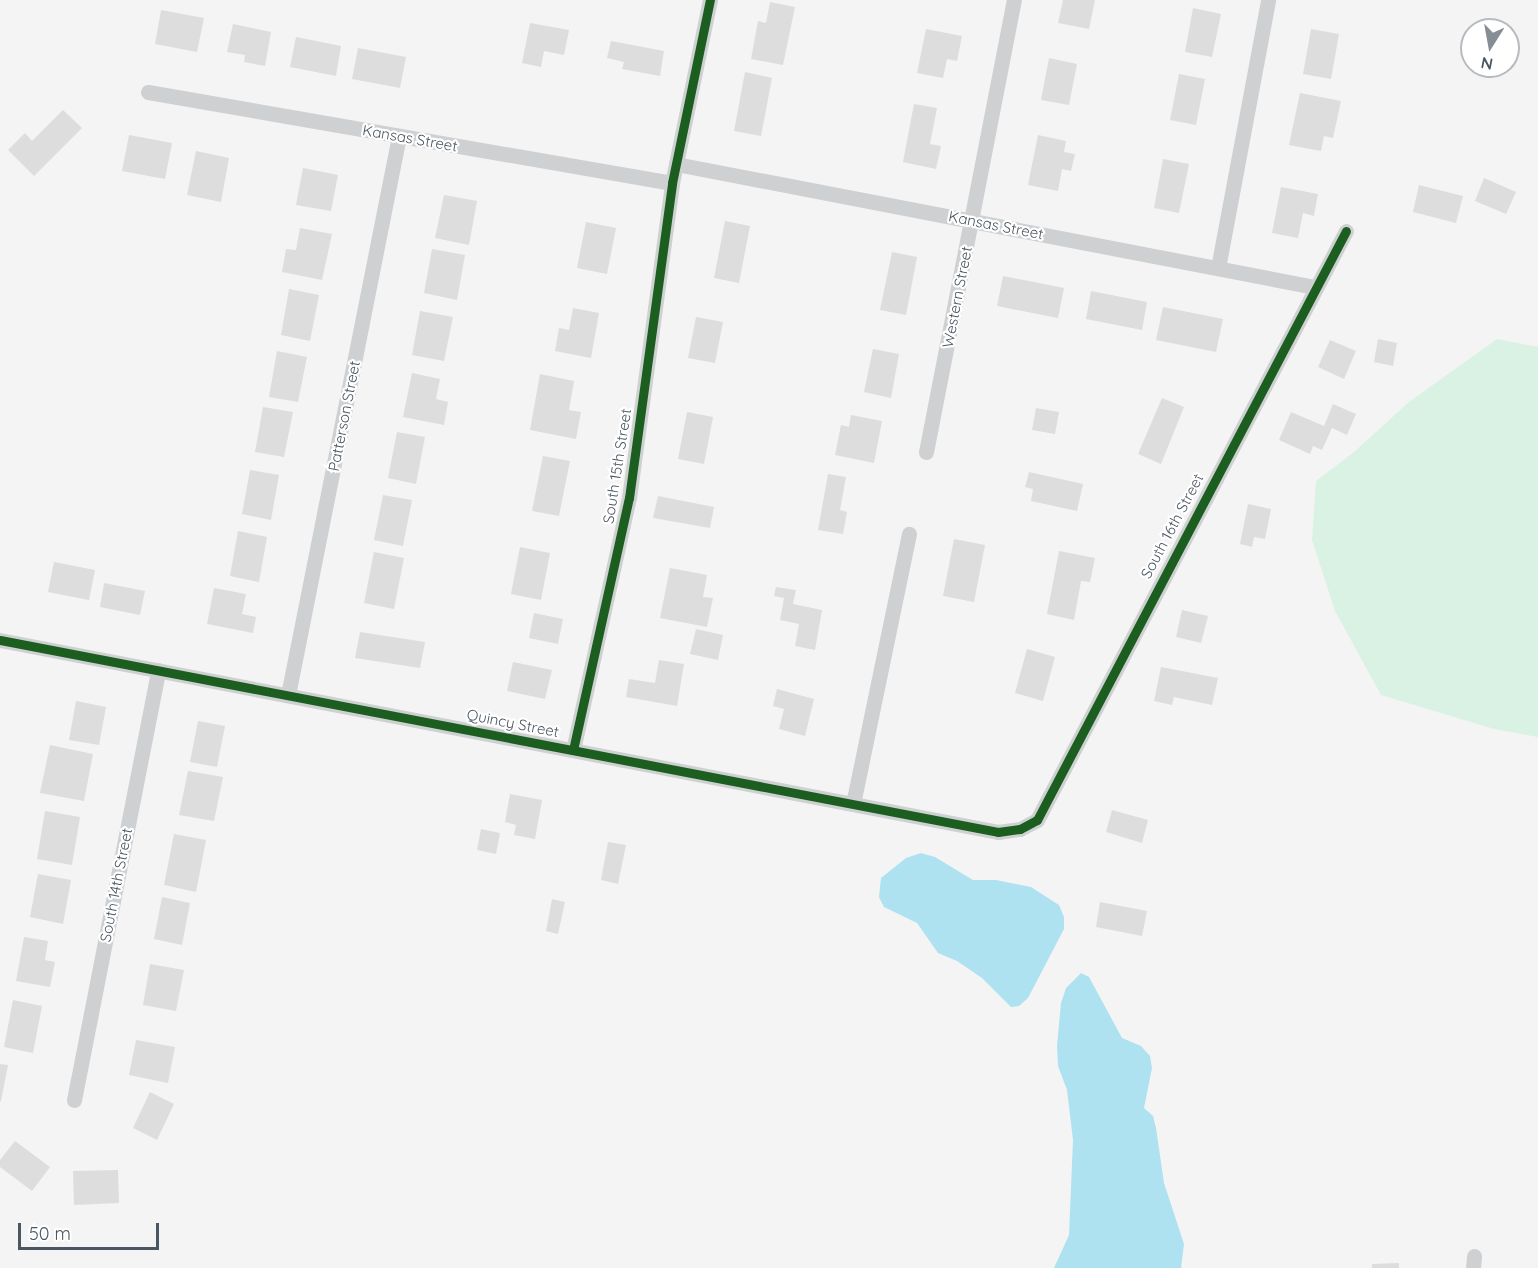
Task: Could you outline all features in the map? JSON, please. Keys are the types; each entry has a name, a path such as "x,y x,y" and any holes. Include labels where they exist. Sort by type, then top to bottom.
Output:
{"street":[{"path":"676,164 710,0"},
{"name":"Western Street","path":"926,452 1014,0"},
{"path":"1218,268 1268,0"},
{"name":"Kansas Street","path":"148,92 672,183"},
{"name":"Patterson Street","path":"288,695 399,136"},
{"name":"South 15th Street","path":"573,750 629,498 676,164"},
{"name":"Kansas Street","path":"676,164 1315,287"},
{"name":"South 16th Street","path":"1020,829 1037,820 1346,231"},
{"path":"853,804 909,534"},
{"name":"Quincy Street","path":"0,640 998,832 1020,829"},
{"name":"South 14th Street","path":"74,1100 158,670"}],"green space":[{"path":"1497,339 1538,347 1538,737 1494,729 1381,695 1335,611 1312,540 1316,481 1354,452 1409,402"}],"water":[{"path":"921,853 935,857 973,880 996,880 1031,887 1059,905 1064,917 1064,929 1028,998 1019,1006 1011,1007 982,978 957,961 938,953 917,923 884,907 879,897 881,878 906,858"},
{"path":"1081,973 1089,977 1122,1038 1141,1046 1150,1056 1152,1068 1144,1108 1153,1116 1164,1183 1184,1244 1181,1268 1054,1268 1069,1235 1073,1140 1067,1090 1058,1066 1057,1046 1061,1003 1066,988"}],"building":[{"path":"1063,0 1095,0 1089,29 1058,23"},
{"path":"770,2 795,7 783,65 751,59 758,21 766,23"},
{"path":"1193,8 1221,14 1212,57 1185,52"},
{"path":"161,10 204,18 197,52 155,44"},
{"path":"530,23 569,30 564,55 544,51 541,67 522,63"},
{"path":"233,24 271,32 265,66 244,62 245,55 227,52"},
{"path":"926,29 962,36 957,61 947,59 943,78 917,73"},
{"path":"1311,29 1339,34 1331,79 1303,74"},
{"path":"296,37 341,46 336,76 290,67"},
{"path":"611,41 664,51 660,76 622,69 624,62 607,58"},
{"path":"358,48 406,57 400,88 352,79"},
{"path":"1049,58 1077,64 1069,105 1041,100"},
{"path":"745,72 772,78 761,136 734,131"},
{"path":"1179,74 1205,79 1196,125 1170,120"},
{"path":"1300,93 1341,101 1333,138 1324,136 1321,151 1289,145"},
{"path":"914,104 937,108 930,144 941,146 936,169 903,162"},
{"path":"63,110 82,128 34,176 8,150 25,133 32,141"},
{"path":"129,135 172,143 165,179 122,171"},
{"path":"1038,135 1066,141 1064,152 1075,154 1071,171 1062,169 1058,191 1028,185"},
{"path":"196,151 229,158 221,202 187,195"},
{"path":"1163,159 1189,164 1179,213 1154,208"},
{"path":"303,168 338,175 331,211 296,205"},
{"path":"1484,178 1516,192 1506,214 1475,201"},
{"path":"1419,185 1463,196 1456,223 1413,212"},
{"path":"1281,187 1318,194 1314,216 1303,213 1298,238 1272,233"},
{"path":"444,195 477,201 469,245 435,238"},
{"path":"725,221 750,226 739,283 714,278"},
{"path":"586,222 616,228 607,274 577,268"},
{"path":"300,228 332,234 322,280 282,272 286,249 296,250"},
{"path":"432,249 465,255 457,300 424,293"},
{"path":"892,252 917,257 906,315 880,310"},
{"path":"1003,276 1064,288 1058,318 997,306"},
{"path":"289,289 319,295 310,341 281,335"},
{"path":"1091,291 1147,302 1142,330 1086,319"},
{"path":"1163,307 1223,319 1216,352 1156,340"},
{"path":"573,308 599,313 591,358 555,351 559,328 569,330"},
{"path":"420,311 453,317 444,361 412,355"},
{"path":"696,317 723,322 715,363 688,358"},
{"path":"1378,339 1397,343 1393,366 1374,362"},
{"path":"1330,340 1356,351 1344,379 1318,367"},
{"path":"873,349 899,354 891,398 864,392"},
{"path":"277,351 307,357 298,402 269,397"},
{"path":"412,373 440,379 436,399 448,402 444,425 403,417"},
{"path":"540,374 574,381 569,410 581,412 576,439 530,430"},
{"path":"1162,398 1184,407 1161,464 1138,454"},
{"path":"1333,404 1356,414 1347,435 1332,428 1322,450 1313,446 1310,454 1279,440 1291,412 1324,426"},
{"path":"263,407 293,412 284,457 255,452"},
{"path":"1036,408 1059,412 1055,434 1032,430"},
{"path":"687,412 713,417 704,464 678,459"},
{"path":"851,415 882,421 874,463 835,455 841,425 849,427"},
{"path":"397,432 425,437 416,484 388,478"},
{"path":"543,456 570,461 559,516 532,511"},
{"path":"250,470 279,475 271,520 242,514"},
{"path":"1029,472 1083,484 1077,511 1031,501 1033,489 1025,487"},
{"path":"828,474 846,477 840,510 847,512 843,534 818,530"},
{"path":"383,495 412,500 403,546 374,540"},
{"path":"658,496 714,507 710,528 653,518"},
{"path":"1248,504 1271,509 1265,539 1254,537 1252,547 1240,544"},
{"path":"238,531 267,537 259,582 230,576"},
{"path":"954,539 985,545 974,602 943,596"},
{"path":"520,547 550,553 541,600 511,594"},
{"path":"1059,551 1095,558 1090,582 1081,581 1074,620 1047,614"},
{"path":"374,552 404,558 394,609 364,603"},
{"path":"54,562 95,570 89,600 48,592"},
{"path":"670,568 707,575 703,597 713,598 707,627 660,618"},
{"path":"104,583 145,591 140,615 100,607"},
{"path":"776,587 796,590 793,604 822,610 815,650 795,646 799,624 780,620 784,598 774,596"},
{"path":"214,588 246,594 242,614 256,617 253,633 207,624"},
{"path":"1182,610 1208,616 1201,643 1176,637"},
{"path":"534,613 563,619 558,644 529,638"},
{"path":"696,629 723,635 718,660 690,654"},
{"path":"360,632 425,642 420,668 355,658"},
{"path":"1027,649 1055,657 1043,701 1015,693"},
{"path":"659,660 684,664 677,706 626,697 629,679 655,683"},
{"path":"513,662 552,670 545,699 507,691"},
{"path":"1161,667 1218,678 1212,705 1174,697 1172,705 1154,701"},
{"path":"777,689 814,699 805,736 779,729 784,709 773,706"},
{"path":"76,701 106,707 99,745 69,740"},
{"path":"198,721 225,726 217,767 190,762"},
{"path":"50,745 93,754 84,801 40,793"},
{"path":"188,771 223,777 214,821 179,815"},
{"path":"510,794 542,800 535,839 514,835 516,825 505,822"},
{"path":"1112,810 1148,820 1142,843 1106,832"},
{"path":"45,811 80,817 72,865 37,859"},
{"path":"481,829 500,833 496,854 477,850"},
{"path":"174,834 206,840 196,892 164,885"},
{"path":"608,842 626,845 618,884 601,880"},
{"path":"38,874 71,880 63,924 30,917"},
{"path":"162,897 190,903 182,945 154,939"},
{"path":"552,899 565,902 558,934 546,931"},
{"path":"1100,902 1147,911 1142,936 1096,927"},
{"path":"24,937 48,941 45,960 55,962 50,987 16,981"},
{"path":"150,964 184,970 176,1011 143,1005"},
{"path":"13,1000 42,1006 33,1053 4,1047"},
{"path":"136,1040 175,1047 168,1083 129,1075"},
{"path":"0,1064 8,1065 1,1101 0,1101"},
{"path":"150,1092 174,1104 157,1140 133,1128"},
{"path":"15,1141 50,1167 32,1191 0,1167 0,1160"},
{"path":"118,1170 119,1203 74,1205 73,1171"},
{"path":"1399,1263 1399,1268 1372,1268 1372,1264"}],"cycle path":[{"path":"573,750 629,498 672,183 710,0"},
{"path":"0,640 998,832 1020,829 1037,820 1346,231"}]}
